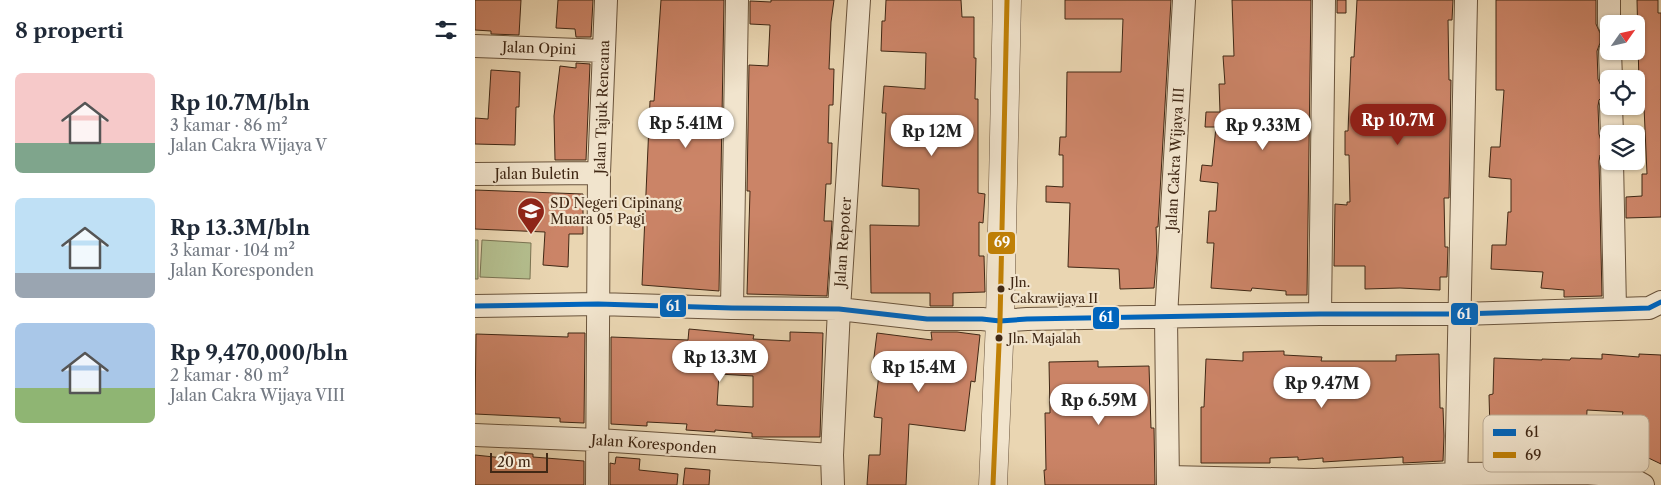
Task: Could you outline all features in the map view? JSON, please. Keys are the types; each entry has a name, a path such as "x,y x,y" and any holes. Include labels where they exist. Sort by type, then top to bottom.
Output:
{"street":[{"name":"Jalan Tajuk Rencana","path":"597,485 599,173 606,0"},
{"path":"732,308 737,0"},
{"name":"Jalan Repoter","path":"833,485 832,455 839,309 859,0"},
{"path":"993,485 1000,321 1007,0"},
{"name":"Jalan Cakra Wijaya III","path":"1168,481 1166,317 1184,0"},
{"path":"1320,314 1324,0"},
{"path":"1457,480 1466,0"},
{"path":"1609,0 1609,15"},
{"name":"Jalan Opini","path":"475,46 604,51"},
{"path":"1612,170 1615,309"},
{"name":"Jalan Buletin","path":"475,174 599,173"},
{"path":"475,306 597,304 839,309 927,318 1000,321 1320,314 1461,314 1657,308"},
{"name":"Jalan Koresponden","path":"475,435 598,440 832,455"},
{"path":"1168,481 1313,482 1457,480 1585,472 1627,476 1643,485"}],"green space":[{"path":"475,240 478,240 478,279 475,279"},
{"path":"482,240 531,243 530,279 480,277"}],"building":[{"path":"475,0 521,0 519,35 491,34 491,31 475,30"},
{"path":"558,0 593,0 591,37 576,37 575,29 556,28"},
{"path":"661,0 724,0 719,291 642,285 650,101 654,101"},
{"path":"771,0 834,0 829,69 834,69 833,105 829,105 828,143 832,143 831,184 826,184 824,221 832,221 827,296 747,294 750,191 747,191 749,65 768,66 770,25 750,24 750,1 771,2"},
{"path":"886,0 961,0 962,17 974,17 975,99 978,99 978,193 985,194 983,223 979,222 979,256 984,256 985,292 953,293 953,306 930,306 930,293 871,293 870,225 919,226 919,189 882,186 886,113 882,113 884,86 925,89 926,53 881,51 882,21 885,21"},
{"path":"1065,0 1171,0 1158,227 1156,227 1157,252 1154,288 1120,289 1119,269 1068,267 1070,203 1046,202 1046,186 1063,187 1063,155 1059,155 1060,137 1066,137 1067,72 1121,72 1123,19 1065,19"},
{"path":"1232,0 1311,0 1307,295 1286,295 1286,291 1252,288 1251,291 1211,288 1214,243 1207,243 1209,211 1216,211 1218,183 1200,181 1202,165 1212,166 1216,127 1205,127 1206,112 1220,112 1219,84 1225,84 1223,56 1234,56"},
{"path":"1337,0 1346,0 1346,13 1337,13"},
{"path":"1357,0 1453,0 1452,20 1448,20 1449,80 1451,80 1449,198 1444,198 1445,247 1448,247 1447,277 1440,277 1440,290 1365,289 1365,266 1334,266 1335,204 1347,205 1347,202 1350,202 1349,155 1345,155 1345,131 1348,131 1351,57 1354,57"},
{"path":"1496,0 1596,0 1596,24 1600,33 1600,43 1597,51 1598,79 1600,84 1598,106 1602,296 1564,297 1564,290 1541,288 1543,272 1491,269 1492,245 1506,245 1508,212 1511,212 1511,179 1489,177 1491,147 1500,147 1504,90 1496,90"},
{"path":"1637,0 1658,0 1658,13 1661,13 1661,217 1626,218 1626,197 1642,196 1642,174 1647,174 1644,115 1645,70 1639,70 1638,60 1645,60 1645,15 1637,15"},
{"path":"576,63 590,64 586,160 555,160 554,116 560,66 576,68"},
{"path":"491,70 520,72 519,107 516,107 515,145 475,144 475,118 488,119"},
{"path":"475,190 583,194 583,234 569,234 568,267 543,265 545,232 475,229"},
{"path":"689,329 754,335 753,339 790,341 790,332 823,333 820,437 752,437 752,433 686,430 687,424 647,422 647,426 611,424 611,337 688,340","holes":["719,374 753,376 753,407 717,405"]},
{"path":"931,332 957,332 980,335 975,382 971,381 965,431 909,424 906,485 867,485 869,455 880,455 882,418 874,417 879,374 872,373 877,333 932,340"},
{"path":"568,333 585,333 584,423 560,422 560,418 475,414 476,334 568,337"},
{"path":"1284,351 1284,355 1322,357 1321,361 1396,361 1396,355 1439,354 1440,408 1443,408 1443,461 1403,463 1403,457 1323,462 1323,458 1298,460 1298,457 1270,458 1270,463 1201,463 1201,407 1204,407 1206,359 1243,361 1243,352"},
{"path":"1602,354 1639,357 1639,354 1661,355 1661,464 1649,458 1649,415 1622,415 1623,412 1587,410 1587,415 1490,415 1489,395 1493,394 1494,358 1542,360 1570,360 1571,358 1602,359"},
{"path":"1098,361 1098,367 1149,366 1151,428 1154,428 1155,485 1045,485 1045,413 1050,413 1049,362"},
{"path":"505,452 533,454 533,457 584,461 584,485 475,485 475,455 504,458"},
{"path":"616,457 640,459 639,470 678,474 677,485 610,485 610,463 615,464"},
{"path":"685,468 710,470 709,485 683,485"}],"transit line":[{"name":"69","path":"993,485 1000,321 1007,0"},
{"name":"61","path":"475,306 598,304 839,309 927,319 982,319 1000,321 1320,314 1461,314 1649,308 1661,302"}],"place":[{"name":"SD Negeri Cipinang Muara 05 Pagi","path":"531,235"},
{"name":"Jln. Cakrawijaya II","path":"1001,289"},
{"name":"Jln. Majalah","path":"999,338"}]}
